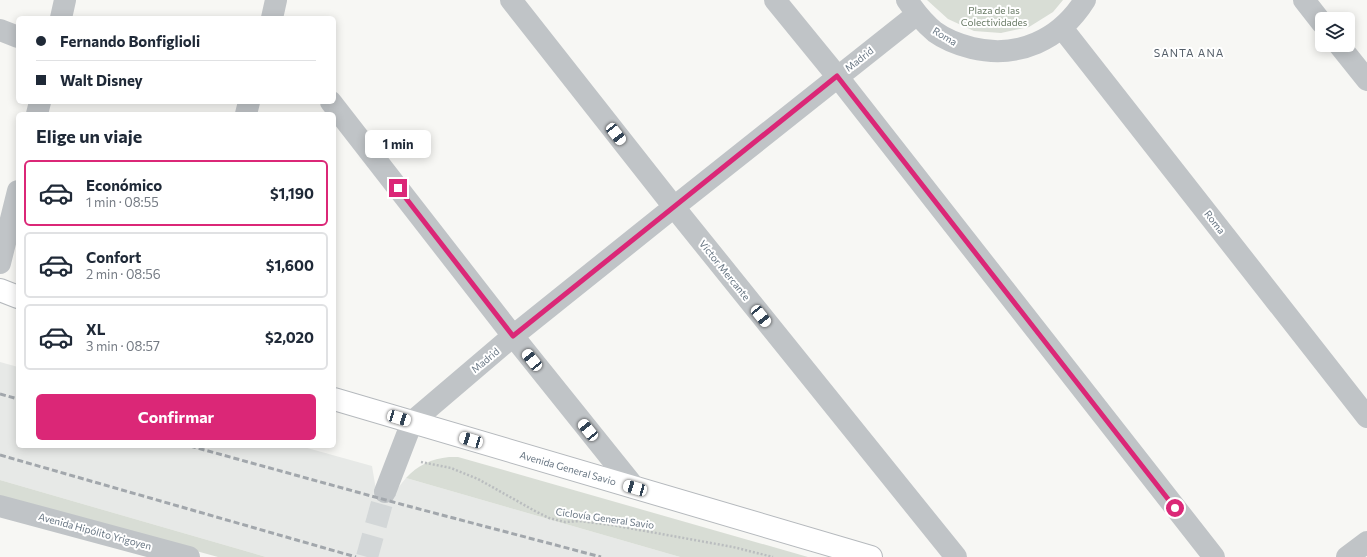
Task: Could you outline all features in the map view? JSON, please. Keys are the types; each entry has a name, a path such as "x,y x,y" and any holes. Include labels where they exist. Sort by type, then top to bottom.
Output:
{"main road":[{"path":"0,290 16,295"},
{"name":"Avenida General Savio","path":"336,400 871,557"}],"street":[{"path":"61,16 65,0"},
{"path":"272,16 276,0"},
{"name":"Víctor Mercante","path":"511,0 674,207 956,557"},
{"path":"775,0 837,76 1214,557"},
{"name":"Roma","path":"912,7 936,33 960,45 986,51 1013,50 1039,42 1062,28 1078,12 1085,0"},
{"path":"1304,0 1315,14"},
{"name":"Madrid","path":"412,422 513,336 837,76 912,7"},
{"name":"Roma","path":"1062,28 1367,417"},
{"path":"0,30 16,36"},
{"path":"1345,52 1367,80"},
{"path":"333,104 513,336 635,488"},
{"path":"0,263 16,199"},
{"path":"385,492 412,422"},
{"name":"Avenida Hipólito Yrigoyen","path":"0,506 189,557"},
{"path":"1347,557 1367,542"}],"path":[{"name":"Ciclovía General Savio","path":"421,462 451,468 478,479 549,518 565,522 580,521 620,526 733,547 774,557"}],"shaded area":[{"path":"0,362 16,366 16,448 307,448 372,466 376,490 393,494 406,478 680,557 266,557 0,480"}],"green space":[{"name":"Plaza de las Colectividades","path":"927,0 1063,0 1053,12 1029,27 1001,33 974,31 948,19"},
{"path":"458,457 808,557 680,557 406,478 425,463 436,459"},
{"path":"0,480 266,557 218,557 0,497"}],"tunnel":[{"path":"367,557 385,492"}],"railway":[{"path":"0,394 16,398"},
{"path":"197,448 601,557"},
{"path":"0,455 356,557"}],"district":[{"name":"SANTA ANA","path":"1189,52"}],"route":[{"path":"398,188 513,336 837,76 1175,508"}]}
